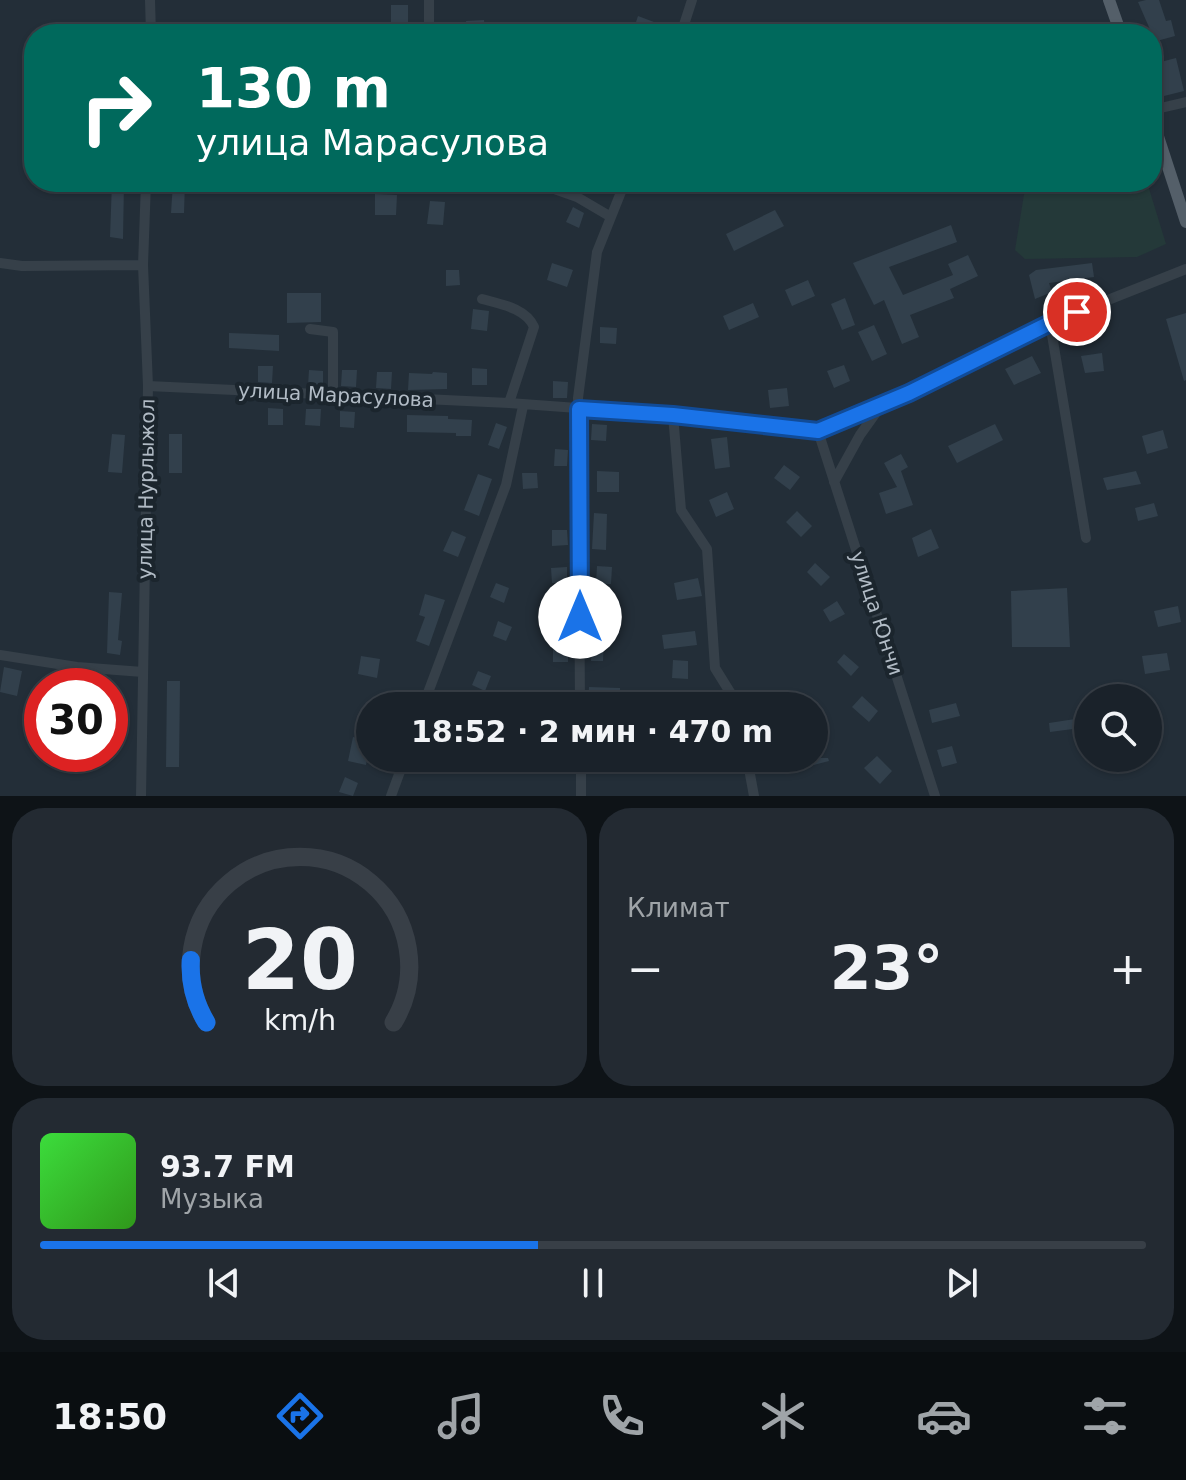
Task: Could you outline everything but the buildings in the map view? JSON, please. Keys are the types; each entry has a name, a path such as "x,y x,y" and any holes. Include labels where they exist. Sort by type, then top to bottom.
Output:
{"main road":[{"path":"1109,0 1117,24"},
{"path":"1162,149 1186,222"}],"street":[{"path":"150,0 151,24"},
{"path":"429,0 429,24"},
{"path":"684,24 692,0"},
{"path":"1162,108 1186,102"},
{"name":"улица Нурлыжол","path":"141,796 148,386 143,265 146,192"},
{"path":"563,192 611,217"},
{"path":"580,692 579,409 597,252 621,192"},
{"path":"0,263 22,266 143,265"},
{"name":"улица Марасулова","path":"148,386 509,403 673,415 818,431 881,406 1050,323 1186,269"},
{"path":"482,299 531,318 534,327 509,403"},
{"path":"1050,323 1086,538"},
{"path":"310,329 333,332 333,395"},
{"path":"428,692 506,485 523,406"},
{"path":"834,482 860,435 881,406"},
{"path":"673,415 681,510 707,549 715,668 730,692"},
{"name":"улица Юнчи","path":"818,431 935,796"},
{"path":"0,655 77,667 143,672"},
{"path":"391,796 400,772"},
{"path":"581,772 581,796"},
{"path":"750,772 754,796"}],"green space":[{"path":"1024,192 1150,192 1166,244 1137,257 1025,259 1015,250"}],"route":[{"path":"580,617 579,409 673,415 818,431 881,406 1077,312"}]}
